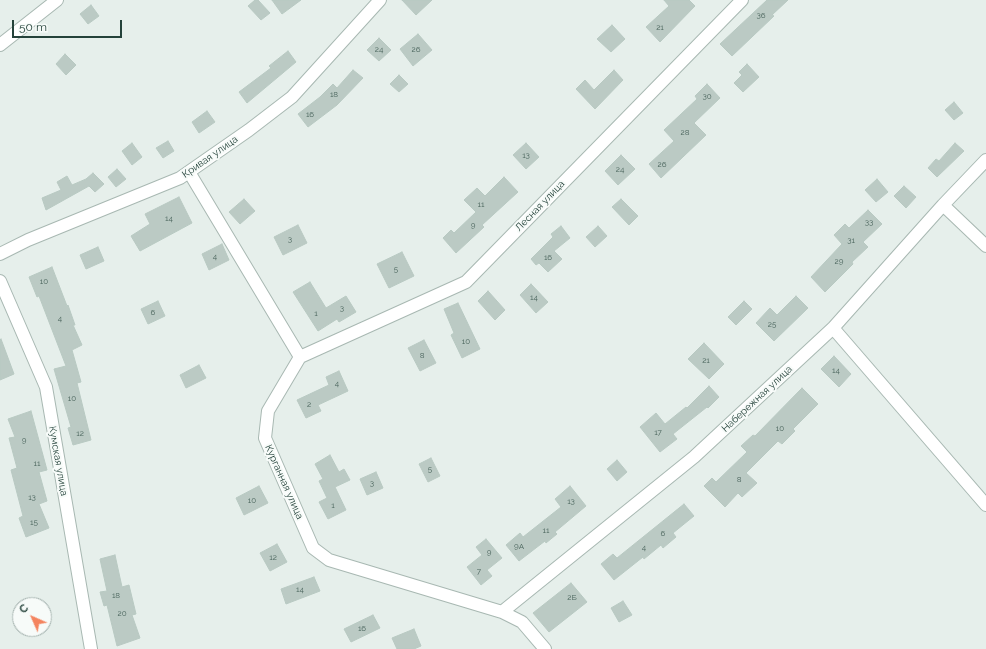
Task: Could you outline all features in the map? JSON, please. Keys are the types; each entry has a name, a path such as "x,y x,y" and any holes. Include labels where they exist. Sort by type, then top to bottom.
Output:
{"street":[{"path":"0,45 57,0"},
{"name":"Кривая улица","path":"0,254 28,240 180,178 189,172 249,130 292,97 380,0"},
{"name":"Лесная улица","path":"300,357 466,282 742,0"},
{"name":"Набережная улица","path":"502,612 694,457 833,328 986,160"},
{"path":"189,172 300,357"},
{"path":"944,205 986,246"},
{"name":"Кумская улица","path":"0,280 46,387 91,649"},
{"path":"833,328 986,505"},
{"name":"Курганная улица","path":"300,357 268,411 265,438 313,548 329,560 502,612 522,622 545,649"}],"building":[{"path":"255,0 258,0 270,13 261,20 248,6"},
{"path":"272,0 301,0 282,14"},
{"path":"402,0 432,0 416,15"},
{"path":"664,0 689,0 695,6 660,42 646,27 669,6"},
{"path":"767,0 788,0 772,15 774,16 732,56 720,44"},
{"path":"91,5 99,16 88,24 80,14"},
{"path":"612,25 625,39 611,52 597,39"},
{"path":"418,34 432,50 413,66 400,49"},
{"path":"379,38 391,50 379,61 367,50"},
{"path":"288,51 296,62 247,103 239,92 271,68 269,66"},
{"path":"65,54 76,65 66,75 56,64"},
{"path":"747,64 759,77 743,92 734,83 742,75 739,72"},
{"path":"353,70 363,78 337,105 308,127 298,114 320,97 333,84 337,88"},
{"path":"614,70 623,80 595,109 576,89 585,80 594,90"},
{"path":"399,75 408,84 399,92 390,84"},
{"path":"707,84 720,98 694,123 706,135 661,178 649,164 674,141 664,130 697,99 695,96"},
{"path":"954,102 963,113 954,120 945,110"},
{"path":"207,111 215,122 199,133 192,122"},
{"path":"168,141 174,151 163,158 156,148"},
{"path":"132,143 142,157 132,165 122,151"},
{"path":"526,143 539,157 526,169 513,155"},
{"path":"955,143 964,151 937,177 928,168 936,159 939,161"},
{"path":"621,155 635,169 618,185 605,171"},
{"path":"117,169 126,179 116,187 108,177"},
{"path":"93,173 104,184 95,192 89,186 46,210 42,198 61,190 57,182 67,176 72,185 86,179"},
{"path":"504,177 518,192 482,225 484,227 456,253 443,238 451,230 454,233 476,212 464,200 477,188 485,196"},
{"path":"877,179 888,192 876,202 865,190"},
{"path":"904,186 916,197 906,208 894,196"},
{"path":"179,197 192,223 140,251 131,236 150,224 145,214"},
{"path":"244,199 255,211 240,224 229,212"},
{"path":"621,199 638,216 629,225 612,207"},
{"path":"868,210 882,224 863,242 868,247 852,262 853,264 825,292 811,277 842,244 834,235 845,224 849,228"},
{"path":"298,225 307,243 283,255 274,237"},
{"path":"561,226 570,238 554,251 562,259 548,272 539,263 536,265 531,259 553,237 551,234"},
{"path":"598,226 607,236 595,247 586,237"},
{"path":"222,244 229,260 209,270 202,254"},
{"path":"98,247 104,261 86,269 80,255"},
{"path":"402,252 414,276 389,288 377,264"},
{"path":"52,267 67,306 68,305 75,325 73,325 82,345 72,350 81,382 77,383 91,440 73,445 68,428 71,427 54,369 66,366 39,296 37,297 29,277"},
{"path":"310,282 326,308 346,296 356,312 339,322 337,319 318,331 293,292"},
{"path":"531,284 548,302 536,313 520,295"},
{"path":"488,291 505,310 495,320 478,301"},
{"path":"796,296 808,308 774,341 756,323 770,308 777,315"},
{"path":"158,301 165,316 148,324 141,309"},
{"path":"744,301 752,309 736,325 728,317"},
{"path":"458,303 480,349 462,358 451,335 454,333 444,309"},
{"path":"1,339 14,374 0,380 0,340"},
{"path":"424,340 436,363 420,371 408,348"},
{"path":"704,343 724,364 709,379 688,359"},
{"path":"834,356 851,374 839,387 821,369"},
{"path":"199,365 206,378 186,388 180,375"},
{"path":"339,371 348,391 318,405 321,411 306,418 297,400 329,385 326,377"},
{"path":"709,386 719,397 708,408 707,407 673,434 677,439 660,452 640,427 656,413 665,424 686,407 687,408"},
{"path":"802,388 818,404 793,429 795,431 782,444 778,441 746,473 757,483 742,497 738,493 725,507 704,486 712,478 716,482 747,452 741,446 753,435 755,436"},
{"path":"31,411 47,470 39,472 47,501 39,504 49,528 26,537 19,518 23,516 11,470 17,468 9,438 15,437 8,419"},
{"path":"330,455 339,472 344,469 350,480 335,487 346,510 328,519 319,502 327,498 319,481 323,479 315,464"},
{"path":"431,458 440,476 428,482 419,464"},
{"path":"617,460 627,472 617,481 607,469"},
{"path":"376,472 383,488 367,495 360,479"},
{"path":"259,486 268,503 244,515 236,498"},
{"path":"570,486 586,506 555,532 557,534 546,543 545,541 519,561 506,545 520,533 523,537 561,507 555,499"},
{"path":"684,504 694,516 673,533 676,537 663,548 661,545 644,559 643,557 614,580 601,564 613,554 617,558"},
{"path":"486,539 502,558 487,570 492,576 481,585 467,567 482,555 476,547"},
{"path":"277,544 287,562 270,571 260,553"},
{"path":"115,555 122,587 129,585 136,614 132,615 140,638 117,646 107,605 104,606 100,592 107,591 100,559"},
{"path":"314,577 320,591 286,604 281,589"},
{"path":"571,583 587,602 549,632 533,613"},
{"path":"623,601 632,615 619,622 611,608"},
{"path":"373,615 380,628 351,642 344,629"},
{"path":"414,629 421,646 414,649 397,649 392,638"}]}
